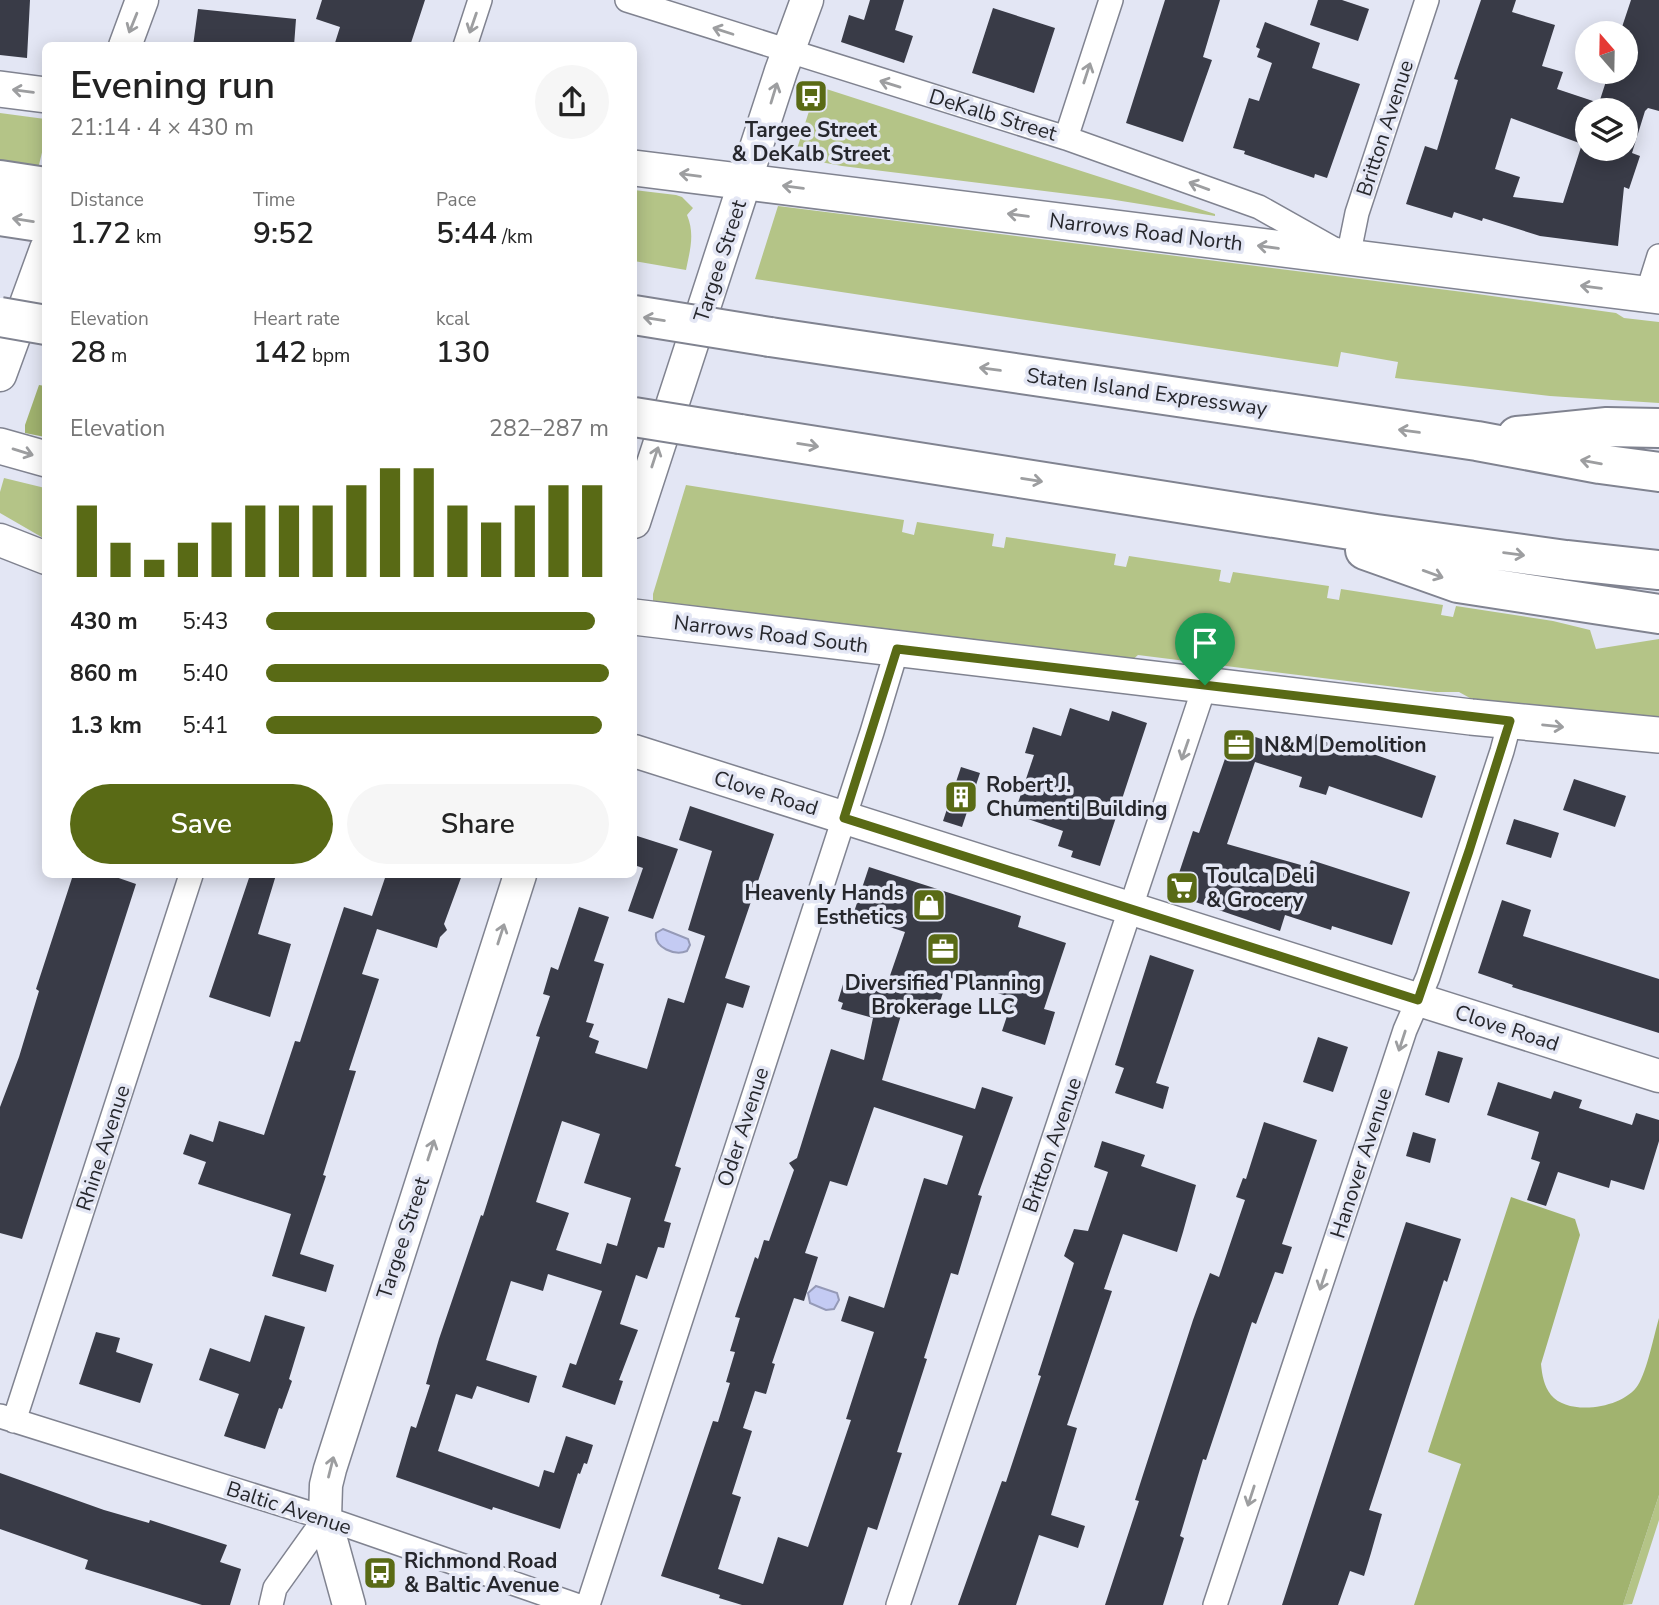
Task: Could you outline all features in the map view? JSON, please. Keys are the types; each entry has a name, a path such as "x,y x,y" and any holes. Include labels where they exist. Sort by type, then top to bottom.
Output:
{"highway":[{"path":"0,180 42,186"},
{"path":"0,216 42,222"},
{"name":"Staten Island Expressway","path":"637,315 1477,440 1600,464 1659,472"},
{"path":"0,317 42,324"},
{"path":"637,417 1472,548 1659,570"},
{"path":"1477,440 1607,427 1659,428"},
{"path":"1277,518 1458,583 1659,614"}],"main road":[{"path":"126,42 142,0"},
{"name":"Targee Street","path":"637,513 807,0"},
{"path":"0,89 42,94"},
{"name":"Narrows Road North","path":"637,168 1653,295"},
{"path":"0,375 42,260"},
{"path":"0,446 42,458"},
{"path":"0,540 42,556"},
{"name":"Narrows Road South","path":"637,617 1510,721 1659,736"},
{"name":"Clove Road","path":"637,752 1659,1076"},
{"name":"Targee Street","path":"349,1605 325,1518 326,1485 334,1452 519,878"}],"street":[{"path":"466,42 480,0"},
{"name":"DeKalb Street","path":"626,0 1066,138 1259,207 1348,257"},
{"path":"1066,138 1111,0"},
{"name":"Britton Avenue","path":"1348,257 1357,213 1427,0"},
{"path":"1653,295 1659,256"},
{"name":"Oder Avenue","path":"588,1605 897,649"},
{"name":"Britton Avenue","path":"898,1605 1205,685"},
{"name":"Hanover Avenue","path":"1215,1605 1401,1044 1474,838 1510,721"},
{"name":"Rhine Avenue","path":"7,1418 190,878"},
{"name":"Baltic Avenue","path":"7,1418 325,1518 541,1600 576,1605"},
{"path":"271,1605 275,1588 325,1518"}],"green space":[{"path":"817,86 1215,216 1109,199 842,166 799,158 796,152"},
{"path":"0,113 42,119 42,152 38,169 0,163"},
{"path":"637,190 676,195 693,208 687,215 691,235 686,270 637,262"},
{"path":"778,206 1463,292 1616,313 1624,318 1659,322 1659,403 1550,396 1395,378 1398,362 1341,352 1338,367 755,279"},
{"path":"39,385 42,386 42,436 25,433 25,425"},
{"path":"4,478 42,487 42,537 0,513 0,492"},
{"path":"686,485 904,520 902,532 914,535 917,522 994,534 992,546 1004,548 1006,537 1116,554 1114,565 1126,567 1129,556 1221,570 1219,581 1230,583 1233,572 1329,586 1327,598 1339,600 1341,589 1443,605 1441,615 1453,617 1456,606 1553,621 1590,630 1596,649 1659,639 1659,720 1479,703 1459,692 1436,692 1138,655 1131,661 653,602 653,594"},
{"path":"1511,1197 1575,1219 1580,1235 1541,1364 1547,1388 1559,1402 1583,1408 1596,1407 1631,1393 1644,1371 1659,1318 1659,1495 1623,1605 1414,1605 1461,1464 1428,1452"},
{"path":"1659,1495 1659,1520 1632,1604 1623,1605"}],"water":[{"path":"663,929 688,939 690,945 687,951 677,952 662,947 658,943 656,933"},
{"path":"816,1286 837,1293 839,1300 834,1309 826,1310 810,1303 808,1293"}],"building":[{"path":"0,0 30,0 27,58 0,55"},
{"path":"322,0 425,0 411,42 335,42 340,27 316,19"},
{"path":"870,0 904,0 895,30 913,36 904,63 841,42 849,15 864,20"},
{"path":"1165,0 1220,0 1203,57 1212,60 1183,142 1126,123"},
{"path":"1318,0 1342,0 1369,9 1358,41 1310,25"},
{"path":"1481,0 1516,0 1512,12 1555,25 1542,66 1563,72 1557,89 1584,98 1575,98 1575,141 1511,118 1495,169 1520,177 1513,197 1563,203 1577,161 1638,161 1638,155 1640,156 1629,189 1624,187 1618,246 1540,236 1483,218 1482,221 1454,212 1452,218 1406,204 1425,146 1437,150 1458,80 1454,79"},
{"path":"1631,0 1659,0 1659,111 1648,108 1638,134 1638,98 1601,98 1605,84 1638,84 1638,21 1624,21"},
{"path":"993,8 1055,28 1034,93 972,73"},
{"path":"198,9 296,19 294,42 194,42"},
{"path":"1265,22 1320,43 1312,68 1360,84 1327,178 1315,174 1314,178 1233,148 1249,98 1259,101 1272,63 1257,57 1260,49 1256,47"},
{"path":"1070,708 1109,721 1112,711 1147,723 1100,866 1071,857 1073,851 1058,846 1063,831 1025,818 1027,813 1016,809 1034,755 1025,753 1033,727 1061,736"},
{"path":"1231,729 1310,755 1316,734 1436,776 1422,818 1329,786 1326,795 1299,787 1302,777 1255,762 1227,844 1308,867 1311,860 1410,892 1392,945 1285,915 1280,931 1172,894 1193,831 1199,833 1227,753 1224,752"},
{"name":"Robert J. Chumenti Building","path":"961,767 980,773 962,827 943,821"},
{"path":"1574,779 1626,796 1615,827 1563,810"},
{"path":"690,806 774,834 725,978 750,986 743,1008 727,1003 675,1166 681,1168 664,1221 671,1223 664,1248 658,1247 647,1279 636,1275 620,1324 638,1330 619,1380 623,1381 615,1405 562,1387 570,1363 576,1365 602,1291 548,1274 543,1291 511,1281 486,1360 537,1376 529,1403 477,1386 472,1399 456,1394 438,1451 539,1487 544,1470 554,1473 566,1436 593,1445 587,1464 584,1463 580,1474 578,1473 560,1529 493,1507 492,1510 396,1477 411,1426 416,1428 430,1385 426,1384 439,1339 481,1215 483,1216 540,1037 536,1036 550,996 543,994 551,967 558,970 579,907 609,917 594,961 604,964 586,1022 594,1024 589,1037 599,1041 595,1053 647,1069 668,998 684,1003 705,936 688,930 712,851 679,840","holes":["562,1121 600,1134 584,1183 631,1198 617,1246 607,1243 601,1264 556,1250 569,1213 536,1202"]},
{"path":"1514,819 1559,833 1551,858 1506,844"},
{"path":"637,836 678,849 653,919 628,911 643,868 637,866"},
{"path":"869,867 1021,916 1018,927 1066,943 1044,1009 1055,1012 1045,1045 1002,1031 1013,998 948,977 938,1008 906,998 882,1080 975,1109 982,1087 1013,1097 978,1195 982,1196 958,1275 951,1273 924,1358 927,1359 897,1452 902,1453 877,1530 868,1527 843,1605 742,1605 661,1576 713,1421 718,1422 730,1383 726,1382 735,1352 730,1351 740,1318 735,1317 755,1257 758,1259 764,1240 769,1241 794,1170 789,1163 797,1158 831,1049 864,1060 873,1018 841,1009 843,1003 838,1001 844,981 884,993 905,932 853,915","holes":["874,1107 963,1136 947,1185 924,1178 884,1308 849,1296 841,1321 874,1332 846,1419 851,1420 808,1547 778,1537 763,1584 718,1569 741,1497 732,1494 752,1431 743,1428 755,1391 766,1394 775,1364 772,1363 794,1298 804,1301 818,1257 805,1253 830,1181 847,1186"]},
{"path":"72,878 119,878 136,884 22,1239 0,1233 0,1107 19,1057 39,991 36,989"},
{"path":"249,878 275,878 258,934 291,944 270,1017 209,997"},
{"path":"385,878 461,878 444,924 447,930 440,937 437,948 377,929 362,974 379,979 349,1070 356,1071 300,1254 334,1265 326,1292 272,1276 291,1214 198,1184 206,1162 183,1154 190,1134 213,1142 219,1121 264,1135 295,1041 300,1042 344,907 372,916"},
{"path":"1502,900 1531,910 1523,936 1659,979 1659,1033 1512,987 1513,985 1478,973"},
{"path":"1150,955 1194,970 1156,1083 1169,1087 1163,1109 1115,1093 1124,1068 1115,1065"},
{"path":"1318,1037 1348,1047 1333,1092 1303,1082"},
{"path":"1438,1051 1463,1058 1449,1103 1425,1095"},
{"path":"1498,1082 1551,1099 1554,1091 1582,1100 1579,1108 1632,1125 1636,1113 1659,1120 1659,1141 1644,1190 1611,1180 1609,1188 1558,1172 1546,1206 1527,1200 1540,1162 1531,1159 1539,1132 1487,1115"},
{"path":"1264,1122 1317,1140 1282,1244 1292,1247 1283,1274 1275,1272 1256,1324 1252,1322 1206,1460 1203,1459 1180,1536 1184,1538 1163,1605 1105,1605 1139,1501 1135,1500 1193,1320 1210,1273 1219,1277 1245,1200 1236,1197 1243,1178 1246,1179"},
{"path":"1413,1132 1436,1139 1430,1163 1406,1156"},
{"path":"1102,1141 1145,1155 1141,1166 1196,1185 1177,1252 1123,1234 1104,1289 1112,1291 1067,1425 1077,1428 1051,1515 1085,1526 1078,1548 1039,1535 1016,1605 958,1605 1002,1481 1006,1482 1041,1376 1038,1375 1074,1263 1064,1256 1074,1229 1088,1231 1108,1172 1094,1167"},
{"path":"1406,1222 1461,1239 1447,1282 1444,1280 1369,1510 1382,1514 1364,1576 1350,1571 1338,1605 1282,1605"},
{"path":"265,1315 305,1327 289,1379 292,1381 282,1409 279,1408 265,1449 224,1436 239,1394 199,1380 210,1348 250,1362"},
{"path":"96,1332 120,1338 116,1352 153,1364 140,1403 79,1384"},
{"path":"0,1473 104,1510 149,1523 150,1520 227,1545 220,1562 241,1569 230,1605 202,1605 85,1569 88,1560 0,1529"}],"place":[{"name":"Targee Street & DeKalb Street","path":"811,96"},
{"name":"N&M Demolition","path":"1239,745"},
{"name":"Robert J. Chumenti Building","path":"961,797"},
{"name":"Toulca Deli & Grocery","path":"1182,888"},
{"name":"Heavenly Hands Esthetics","path":"929,905"},
{"name":"Diversified Planning Brokerage LLC","path":"943,949"},
{"name":"Richmond Road & Baltic Avenue","path":"380,1573"}],"route":[{"path":"897,649 1205,685 1510,721 1418,1000 844,818 897,649"}]}
